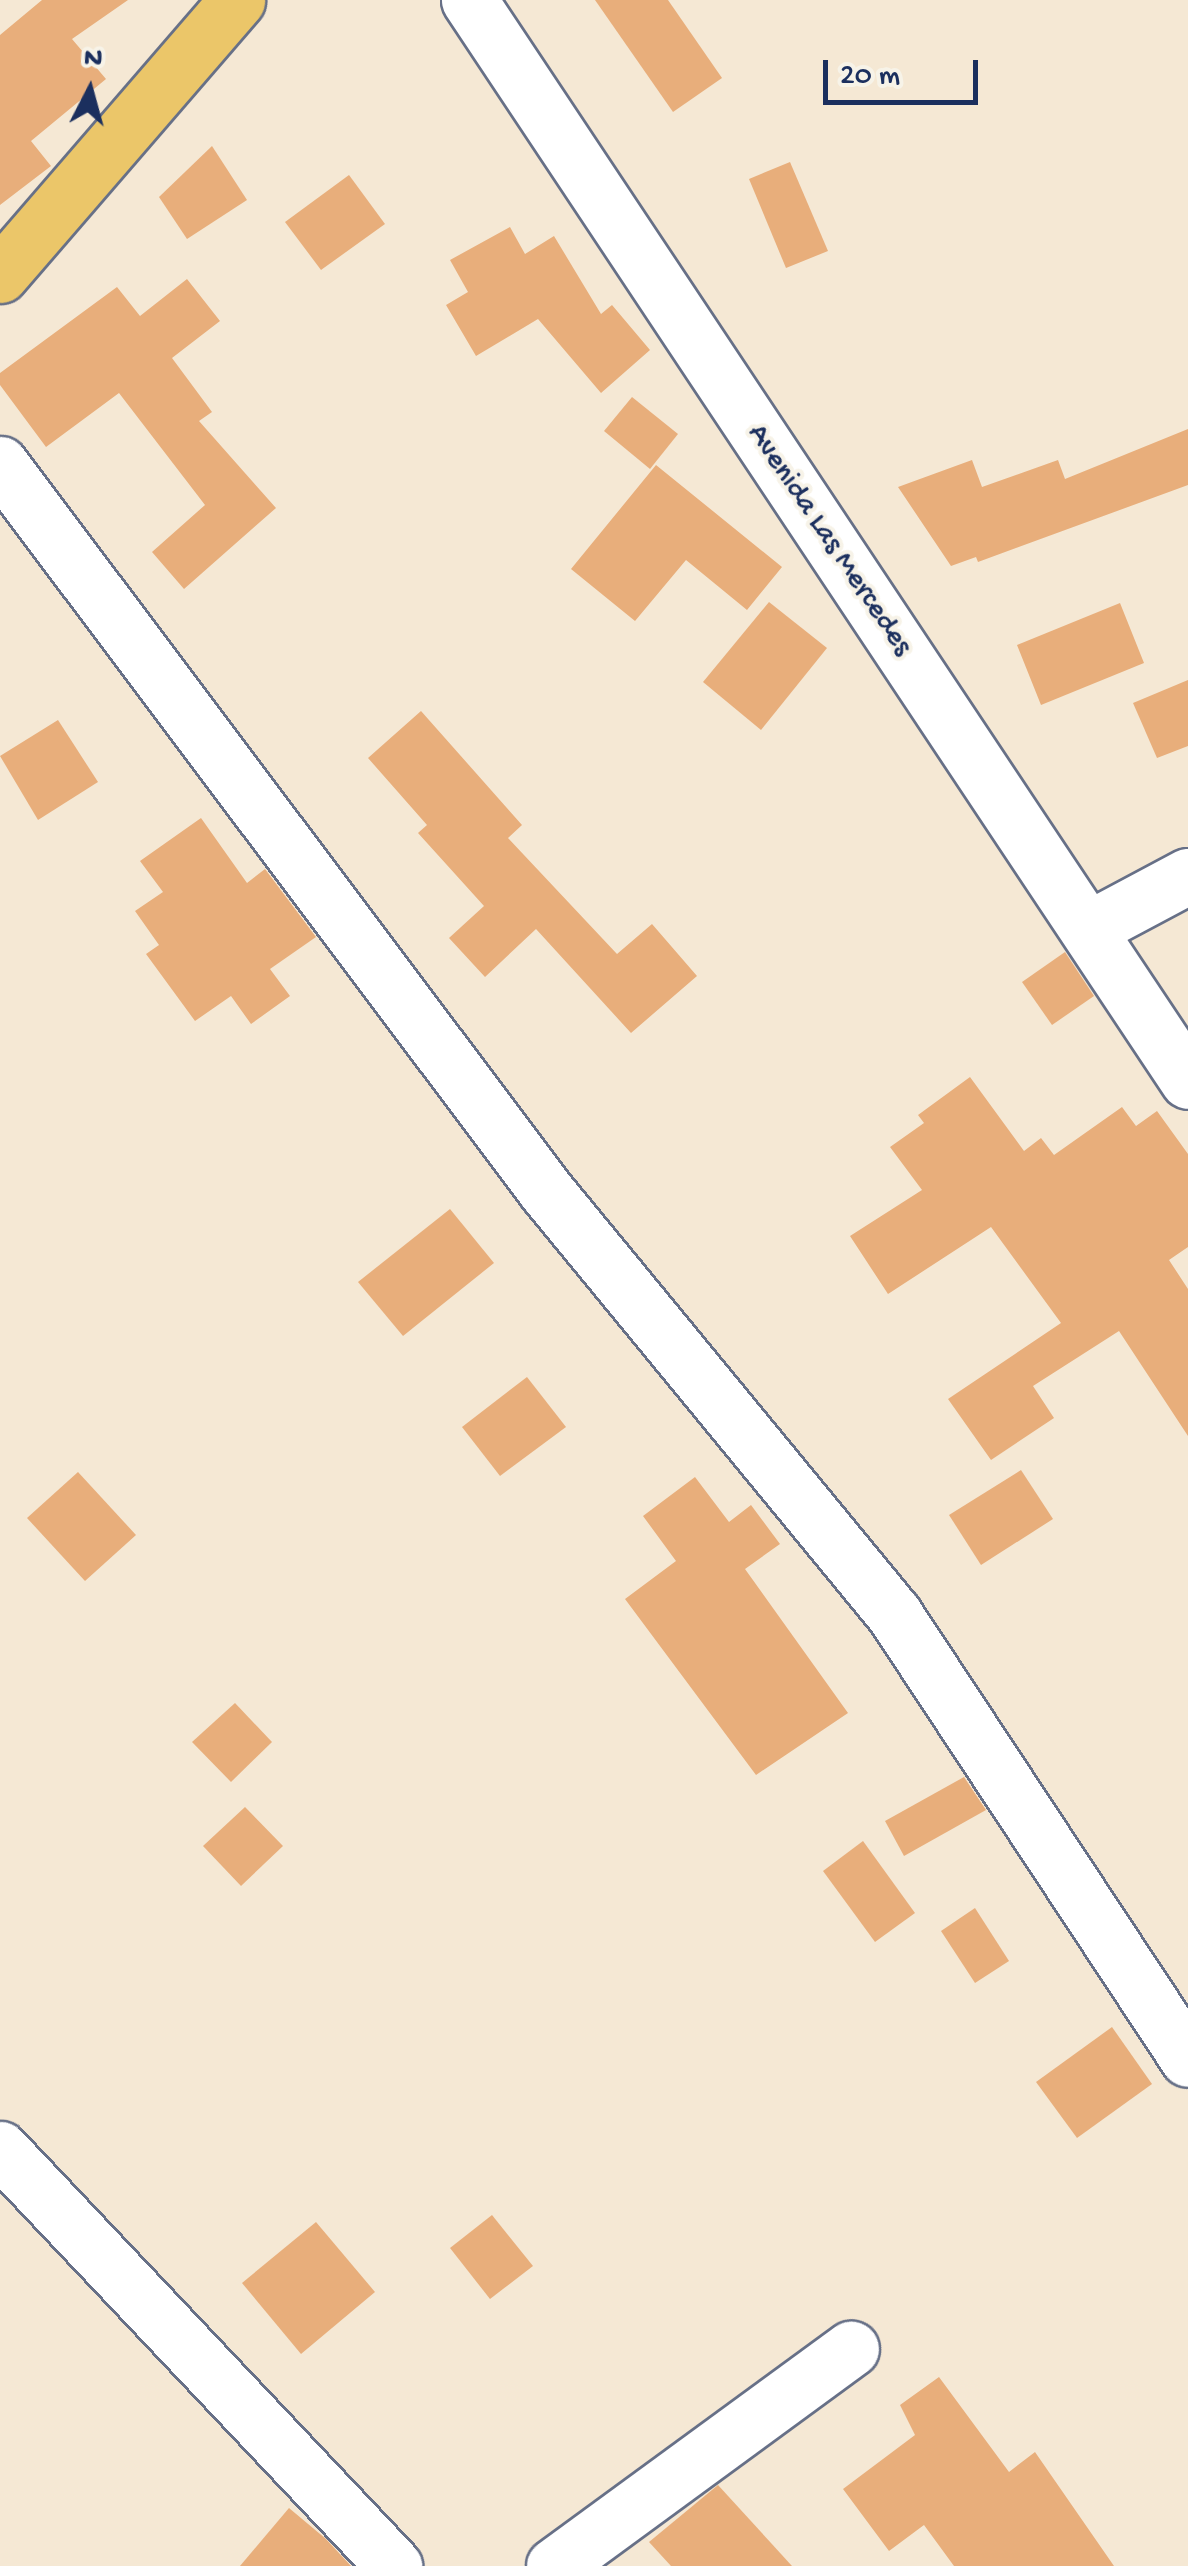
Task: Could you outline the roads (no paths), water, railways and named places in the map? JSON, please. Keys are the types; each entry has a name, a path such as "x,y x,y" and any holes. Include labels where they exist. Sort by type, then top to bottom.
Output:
{"main road":[{"path":"0,275 237,0"}],"street":[{"name":"Avenida Las Mercedes","path":"469,0 1090,928 1188,1082"},
{"path":"0,464 546,1192 894,1614 1188,2058"},
{"path":"1090,928 1188,876"},
{"path":"0,2149 394,2566"},
{"path":"554,2566 850,2348"}]}
